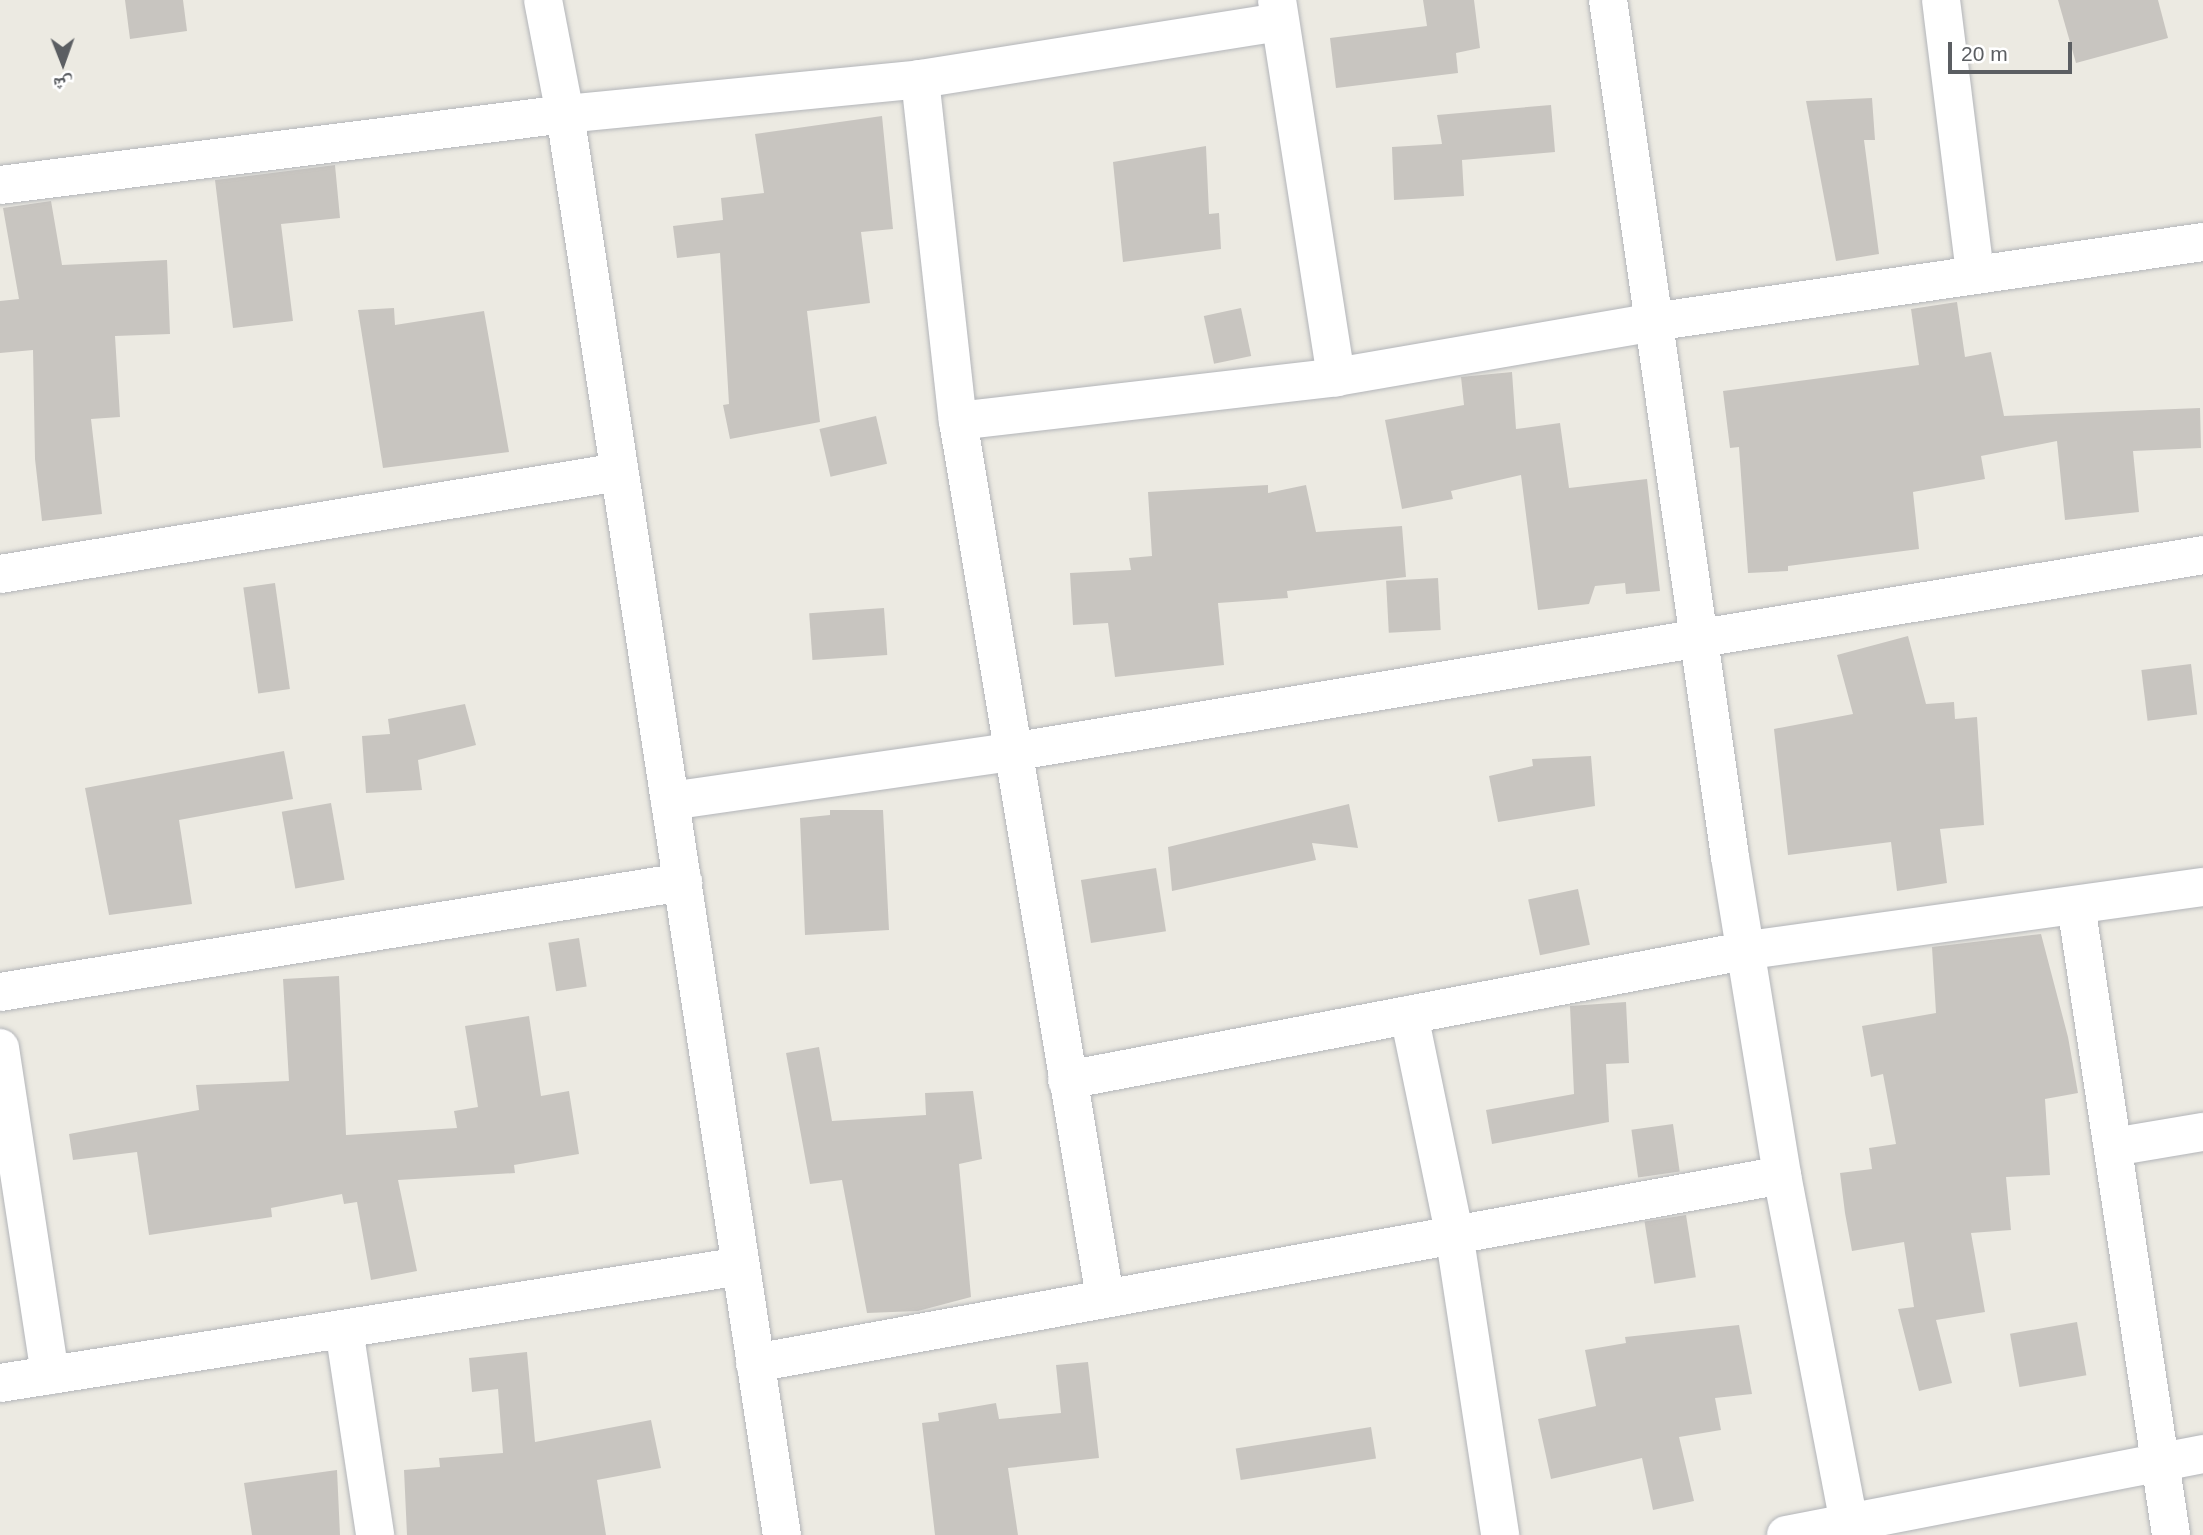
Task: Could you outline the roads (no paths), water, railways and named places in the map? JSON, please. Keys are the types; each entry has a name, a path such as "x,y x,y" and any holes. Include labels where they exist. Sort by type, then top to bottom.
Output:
{"street":[{"path":"543,0 565,114 782,1535"},
{"path":"1608,0 1696,638 1749,950 1783,1175 1850,1529"},
{"path":"1941,0 1975,273"},
{"path":"0,185 565,114 920,79 1278,11 1336,377"},
{"path":"920,79 958,421 1011,752 1105,1298"},
{"path":"958,421 1336,377 1653,322 1975,273 2203,242"},
{"path":"0,574 619,472"},
{"path":"670,801 1011,752 2203,555"},
{"path":"0,992 683,881"},
{"path":"1067,1080 1749,950 2203,887"},
{"path":"2076,905 2157,1460 2171,1535"},
{"path":"1409,1015 1454,1233 1500,1535"},
{"path":"0,1048 50,1375"},
{"path":"2113,1147 2203,1132"},
{"path":"755,1363 1454,1233 1783,1175"},
{"path":"0,1383 741,1266"},
{"path":"344,1329 375,1535"},
{"path":"1786,1535 1850,1529 2157,1460 2203,1454"}]}
